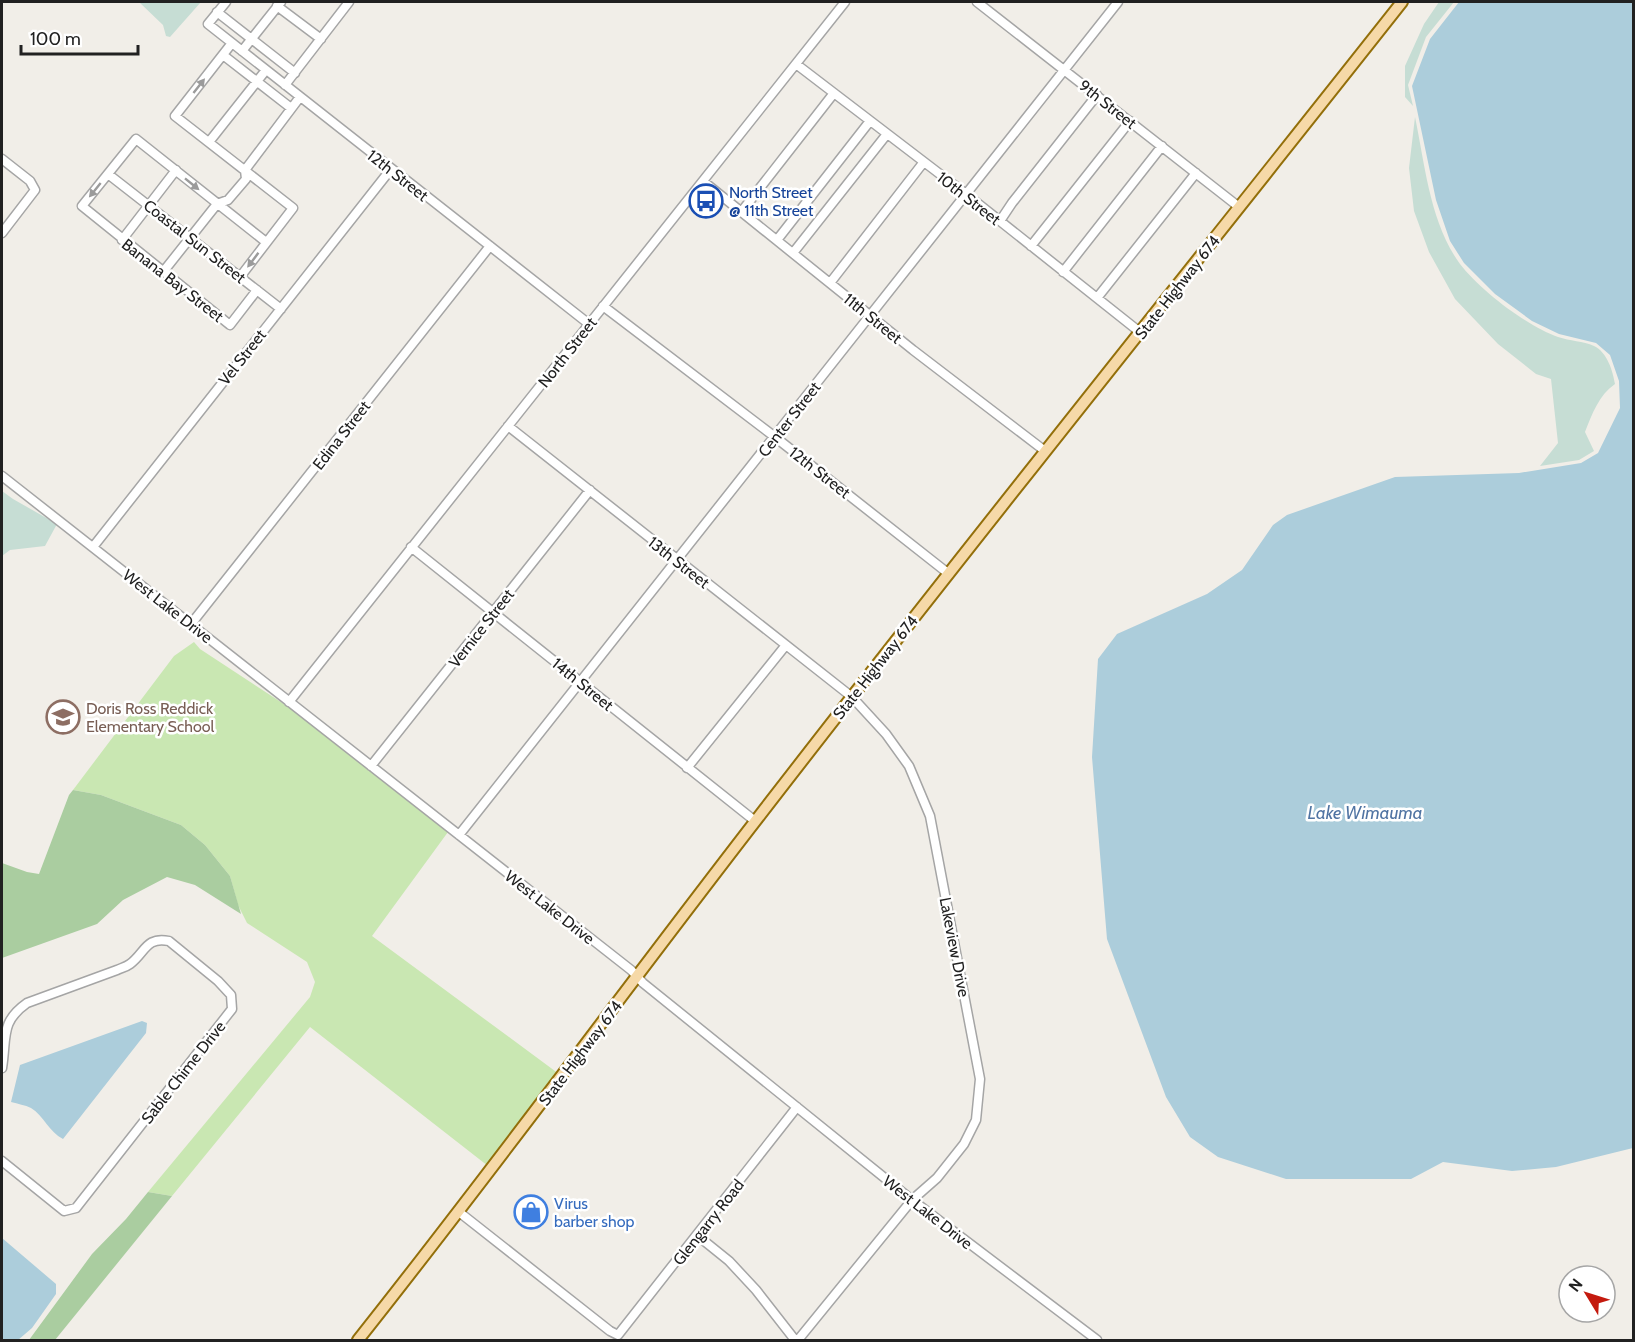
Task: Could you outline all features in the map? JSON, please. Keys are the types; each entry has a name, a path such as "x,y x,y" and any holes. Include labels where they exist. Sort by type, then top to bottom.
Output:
{"main road":[{"name":"State Highway 674","path":"358,1341 459,1212 755,821 1402,2"}],"street":[{"path":"226,2 218,12 295,73"},
{"name":"North Street","path":"289,702 844,2"},
{"name":"9th Street","path":"977,2 1239,207"},
{"name":"Center Street","path":"459,835 1118,2"},
{"path":"285,86 321,39 344,3"},
{"path":"242,51 279,4 321,39"},
{"name":"12th Street","path":"218,12 208,24 590,324"},
{"path":"232,44 175,116 293,208 240,277"},
{"path":"223,56 291,108"},
{"name":"10th Street","path":"796,64 966,194 1141,333"},
{"path":"209,142 266,70"},
{"path":"742,211 834,93"},
{"path":"1000,221 1097,95"},
{"path":"244,170 300,97"},
{"path":"777,240 870,121"},
{"path":"1031,246 1130,121"},
{"path":"793,253 886,134"},
{"path":"108,174 136,139 266,242"},
{"path":"1064,272 1162,146"},
{"path":"2,159 30,181 35,190 2,233"},
{"path":"830,283 923,163"},
{"name":"Vel Street","path":"93,547 391,169"},
{"path":"163,272 217,204 228,200 246,178 244,170"},
{"path":"122,240 176,171"},
{"path":"1097,298 1196,173"},
{"name":"Coastal Sun Street","path":"108,174 281,309"},
{"name":"Banana Bay Street","path":"108,174 82,206 230,325 257,290"},
{"name":"11th Street","path":"704,181 870,316 1045,452"},
{"name":"Edina Street","path":"191,624 489,246"},
{"name":"12th Street","path":"603,306 949,574"},
{"name":"13th Street","path":"508,426 852,697"},
{"name":"West Lake Drive","path":"2,476 637,976 912,1200 1097,1341"},
{"name":"Vernice Street","path":"371,766 590,490"},
{"name":"14th Street","path":"411,548 755,821"},
{"path":"687,768 786,645"},
{"name":"Lakeview Drive","path":"796,1341 912,1200 937,1179 964,1144 976,1120 980,1079 930,816 909,766 886,734 852,697"},
{"name":"Sable Chime Drive","path":"2,1068 5,1030 14,1011 27,1003 130,964 152,941 159,939 168,942 218,981 231,995 232,1009 76,1208 64,1211 2,1161"},
{"name":"Glengarry Road","path":"459,1212 552,1288 618,1335 797,1107"},
{"path":"698,1236 729,1261 756,1290 796,1341"}],"green space":[{"path":"139,2 201,2 170,37 166,36 163,25"},
{"path":"1439,2 1454,2 1426,37 1408,85 1413,106 1405,97 1405,66 1424,24"},
{"path":"1415,117 1435,212 1450,248 1460,264 1480,285 1519,316 1558,337 1594,346 1609,362 1615,384 1600,399 1585,432 1594,451 1579,460 1540,466 1558,443 1551,379 1536,374 1498,344 1455,299 1429,252 1414,211 1409,168"},
{"path":"2,491 57,524 45,546 10,550 2,556"},
{"path":"194,642 200,649 290,708 448,832 372,936 559,1074 488,1166 310,1027 172,1196 148,1192 310,997 315,982 307,962 247,923 238,905 230,876 205,845 181,825 101,795 73,790 174,656"},
{"path":"73,790 101,795 181,825 205,845 230,876 241,914 195,885 167,877 123,900 97,924 2,958 2,863 39,874 69,795"},
{"path":"148,1192 172,1196 55,1340 29,1340 92,1254"}],"water":[{"name":"Lake Wimauma","path":"1459,2 1633,2 1633,1148 1556,1167 1512,1171 1443,1162 1411,1179 1286,1179 1218,1157 1190,1137 1166,1097 1107,939 1092,757 1098,659 1117,634 1207,594 1242,570 1273,525 1287,515 1395,477 1519,473 1581,463 1598,453 1620,408 1619,381 1610,355 1596,343 1559,334 1532,321 1495,294 1464,263 1450,241 1436,200 1412,86 1430,39"},
{"path":"142,1021 147,1023 146,1033 63,1139 31,1108 11,1102 20,1065"},
{"path":"2,1238 56,1284 56,1294 32,1328 18,1340 2,1340"}],"place":[{"name":"North Street @ 11th Street","path":"706,201"},
{"name":"Doris Ross Reddick Elementary School","path":"63,717"},
{"name":"Virus barber shop","path":"531,1212"}]}
